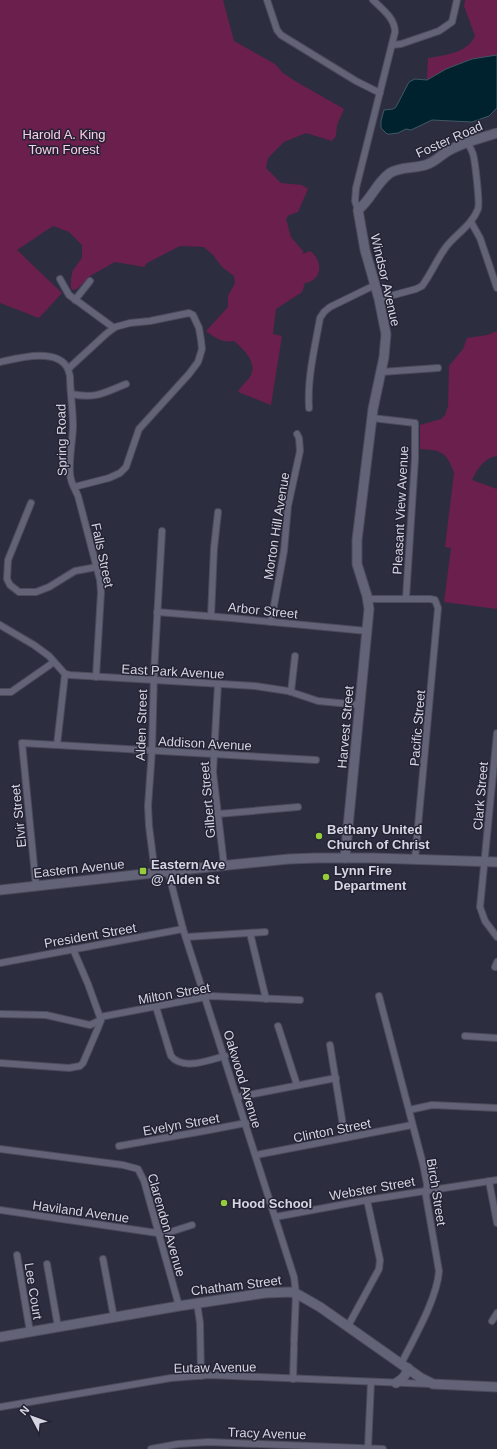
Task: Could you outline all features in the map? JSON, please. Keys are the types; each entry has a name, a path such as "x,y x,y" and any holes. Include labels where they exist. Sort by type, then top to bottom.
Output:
{"main road":[{"name":"Foster Road","path":"358,210 388,174 397,170 415,168 430,164 449,151 497,133"},
{"name":"Windsor Avenue","path":"358,210 365,250 379,300 386,334 384,357 377,386 372,418 358,532 358,570 368,599"},
{"name":"Harvest Street","path":"345,858 369,609 368,599"},
{"name":"Eastern Avenue","path":"0,890 224,865 295,859 415,859 497,862"},
{"name":"Chatham Street","path":"0,1336 197,1303 265,1293 291,1292 296,1293 320,1307 405,1366 434,1384 497,1387"},
{"path":"396,1383 403,1380 407,1374 405,1366"}],"street":[{"path":"266,0 277,30 281,35 356,81 380,93"},
{"name":"Windsor Avenue","path":"358,210 355,201 356,188 395,28 391,19 373,0"},
{"path":"392,45 401,44 439,31 452,22 457,0"},
{"path":"379,300 422,286 447,246 471,222 478,208 479,202 473,156 471,148 467,143"},
{"path":"471,222 480,238 497,288"},
{"path":"60,279 69,295 114,328"},
{"path":"75,300 90,282"},
{"path":"308,408 310,379 320,318 330,307 375,285"},
{"path":"0,362 25,357 44,356 57,358 66,365 68,369 98,340 114,328 130,323 150,321 189,313 193,315 199,328 202,349 198,362 189,374 138,429 128,463 124,471 109,478 74,487"},
{"path":"381,372 438,368"},
{"name":"Spring Road","path":"68,369 70,376 73,438 70,473 74,487"},
{"name":"Spring Road","path":"71,394 88,397 95,396 126,384"},
{"name":"Pleasant View Avenue","path":"372,418 415,423 415,459 406,598"},
{"name":"Morton Hill Avenue","path":"271,622 284,551 288,506 300,451 299,438 297,434"},
{"name":"Falls Street","path":"74,487 78,496 100,580 101,592 96,677"},
{"path":"31,503 8,560 7,579 10,585 19,592 36,592 49,587 75,571 97,567"},
{"path":"211,616 214,548 218,512"},
{"name":"Alden Street","path":"155,873 148,816 162,531"},
{"path":"368,599 406,598"},
{"name":"Pacific Street","path":"406,598 435,600 438,608 415,859"},
{"name":"Arbor Street","path":"157,612 367,631"},
{"path":"0,625 34,645 54,662 65,674 57,745"},
{"path":"291,692 295,656"},
{"path":"0,692 11,692 54,662"},
{"name":"East Park Avenue","path":"65,674 154,681 255,686 291,692 318,701 360,705"},
{"name":"Gilbert Street","path":"218,684 214,753 214,789 224,865"},
{"name":"Clark Street","path":"497,732 480,907 485,921 497,937"},
{"name":"Addison Avenue","path":"22,743 316,760"},
{"name":"Elvir Street","path":"22,743 36,886"},
{"path":"218,814 298,807"},
{"name":"Oakwood Avenue","path":"168,872 183,929 238,1096 294,1277 296,1293 293,1379"},
{"name":"President Street","path":"0,962 183,929"},
{"path":"186,937 265,932"},
{"path":"250,933 266,999"},
{"path":"0,1063 75,1068 81,1065 86,1058 100,1018 88,984 73,949"},
{"name":"Milton Street","path":"0,1014 46,1014 90,1025 100,1018 211,996 300,1000"},
{"name":"Birch Street","path":"379,996 423,1164 427,1190 426,1196 438,1271 438,1280 405,1366"},
{"path":"156,1007 171,1056 178,1063 199,1062 225,1056"},
{"path":"278,1026 297,1085"},
{"path":"465,1036 497,1038"},
{"path":"330,1045 345,1138"},
{"path":"238,1096 336,1078"},
{"path":"408,1110 432,1106 497,1108"},
{"name":"Evelyn Street","path":"119,1146 246,1123"},
{"name":"Clinton Street","path":"256,1155 412,1125"},
{"name":"Clarendon Avenue","path":"0,1149 137,1168 141,1173 179,1306"},
{"name":"Webster Street","path":"275,1217 367,1200 497,1180"},
{"path":"489,1182 497,1223"},
{"path":"348,1326 379,1269 380,1260 367,1200"},
{"name":"Haviland Avenue","path":"0,1210 164,1234 192,1225"},
{"name":"Lee Court","path":"17,1255 30,1332"},
{"path":"103,1259 114,1318"},
{"path":"47,1264 58,1327"},
{"path":"197,1303 200,1323 201,1376"},
{"path":"492,1321 497,1313"},
{"name":"Eutaw Avenue","path":"0,1407 171,1378 201,1376 226,1375 434,1384"},
{"path":"368,1448 371,1382"},
{"name":"Tracy Avenue","path":"151,1449 178,1444 209,1442 383,1449"}],"green space":[{"name":"Harold A. King Town Forest","path":"0,0 223,0 234,41 275,64 283,73 295,81 344,109 337,125 336,136 332,141 306,133 284,142 268,158 266,168 281,183 302,185 308,189 298,212 289,215 286,219 291,237 303,251 303,254 310,251 317,259 319,264 318,274 311,281 305,283 302,292 276,309 273,334 282,336 271,405 238,392 251,375 251,360 234,341 223,341 206,331 228,307 228,296 235,283 234,276 222,267 213,255 204,247 180,246 147,263 144,267 115,262 90,276 77,289 73,290 71,288 71,278 73,270 82,258 82,245 69,232 53,226 17,250 62,293 39,318 0,303"},
{"path":"465,0 497,0 497,55 475,58 446,69 427,80 428,58 461,50 471,42 475,36 464,6"},
{"path":"497,331 497,456 485,461 472,480 497,489 497,609 444,602 451,548 445,547 454,473 446,456 438,451 420,449 420,425 441,419 445,415 448,406 449,366 463,349 467,338 487,335"}],"water":[{"path":"497,55 497,108 489,116 472,122 432,120 411,130 406,129 398,133 390,134 387,134 381,128 384,110 393,109 396,107 409,82 415,79 427,80 446,69 472,59"}],"place":[{"name":"Bethany United Church of Christ","path":"319,836"},
{"name":"Eastern Ave @ Alden St","path":"143,871"},
{"name":"Lynn Fire Department","path":"326,877"},
{"name":"Hood School","path":"224,1203"}]}
